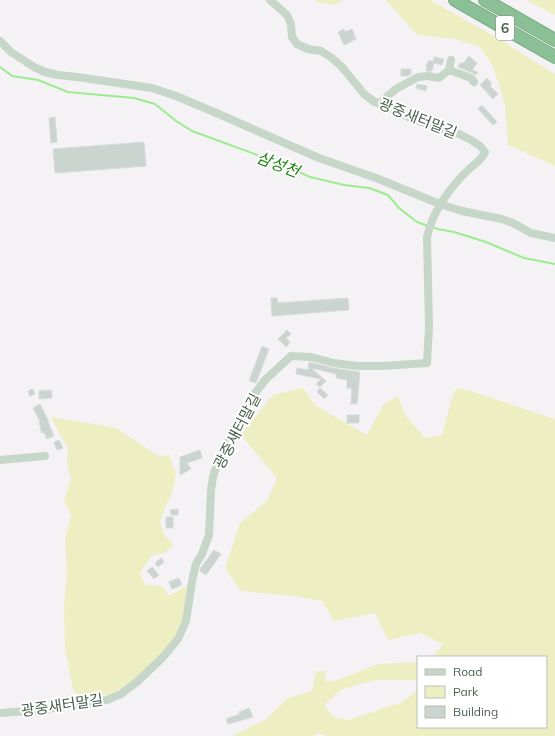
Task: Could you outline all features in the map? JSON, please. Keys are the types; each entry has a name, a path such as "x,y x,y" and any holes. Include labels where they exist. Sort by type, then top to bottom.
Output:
{"highway":[{"name":"6","path":"455,0 555,57"},
{"name":"6","path":"485,0 555,40"}],"street":[{"name":"광중새터말길","path":"0,713 42,710 107,700 127,690 163,657 178,638 186,621 196,564 202,554 209,535 211,490 218,461 253,396 265,380 291,356 310,357 357,366 427,363 429,327 428,231 439,207 453,186 484,156 485,152 480,146 459,134 415,120 373,101 364,94 342,67 332,58 321,51 297,44 292,37 291,24 286,15 270,0"},
{"path":"0,41 11,52 34,67 45,72 152,88 176,96 319,158 376,178 439,207 502,219 531,233 555,238"},
{"path":"380,104 385,98 418,77 428,76 439,78 449,70 451,60"},
{"path":"449,70 471,78 474,82"},
{"path":"0,460 45,456"}],"green space":[{"path":"317,0 343,0 335,5 317,2"},
{"path":"386,0 430,0 499,39 555,74 555,166 508,145 505,105 493,66 480,47 455,39 417,35"},
{"path":"526,0 555,0 555,15"},
{"path":"303,388 316,406 367,435 383,405 398,396 405,415 425,438 442,435 456,388 471,391 555,419 555,736 326,736 316,733 314,736 232,736 265,720 288,698 312,691 316,671 325,671 326,682 338,680 378,664 417,662 417,680 374,680 341,690 324,705 334,717 348,720 402,702 417,691 417,728 547,728 547,656 434,656 443,644 420,633 388,640 375,613 334,621 322,601 293,596 241,591 225,568 240,523 267,501 277,478 241,435 273,395"},
{"path":"51,417 116,428 160,457 169,454 176,474 172,493 160,522 165,536 174,545 165,553 151,556 140,573 145,585 162,586 169,596 188,585 183,619 173,640 150,665 131,682 112,694 79,699 72,686 65,646 64,607 67,573 65,538 71,516 64,500 71,479 67,462 68,448"}],"building":[{"path":"344,29 345,32 352,29 356,39 344,45 338,32"},
{"path":"469,56 477,63 472,70 478,72 476,75 458,67 460,63 464,63"},
{"path":"434,57 444,59 442,65 434,63 432,71 426,71 426,66 429,60 433,62"},
{"path":"401,69 411,69 411,74 408,76 401,76"},
{"path":"487,78 492,84 490,86 498,94 493,99 480,85"},
{"path":"417,84 427,86 426,91 416,88"},
{"path":"482,105 497,122 493,125 478,109"},
{"path":"55,117 57,142 51,143 49,118"},
{"path":"144,142 146,166 55,173 53,149"},
{"path":"271,298 277,298 278,303 348,298 349,310 272,316"},
{"path":"287,330 291,334 286,338 290,342 286,347 278,339"},
{"path":"262,346 269,349 256,383 249,381"},
{"path":"309,362 333,368 360,372 357,404 351,404 352,388 347,388 347,380 336,378 336,374 311,368 326,381 320,387 316,384 321,379 296,374 297,368 308,370"},
{"path":"320,388 328,395 324,399 317,392"},
{"path":"33,389 35,394 30,396 28,391"},
{"path":"51,390 52,398 39,399 39,391"},
{"path":"40,404 54,436 47,439 44,432 42,433 40,422 33,408"},
{"path":"347,415 359,415 359,423 347,423"},
{"path":"59,440 63,448 57,450 54,442"},
{"path":"200,450 202,458 187,463 191,469 180,475 180,457"},
{"path":"178,509 178,515 171,515 170,510"},
{"path":"166,517 173,517 173,528 166,528"},
{"path":"214,550 221,554 206,575 200,571 200,569"},
{"path":"161,558 164,562 158,567 155,563"},
{"path":"152,567 159,575 154,579 147,571"},
{"path":"179,578 182,585 172,589 169,582"},
{"path":"249,708 253,717 228,724 226,719 240,714 239,712"}],"waterway":[{"name":"삼성천","path":"0,67 12,76 38,80 68,92 134,98 155,104 176,121 192,131 279,163 310,177 344,185 369,188 388,195 399,208 417,222 428,226"},
{"name":"삼성천","path":"432,227 486,242 524,258 555,264"}]}
